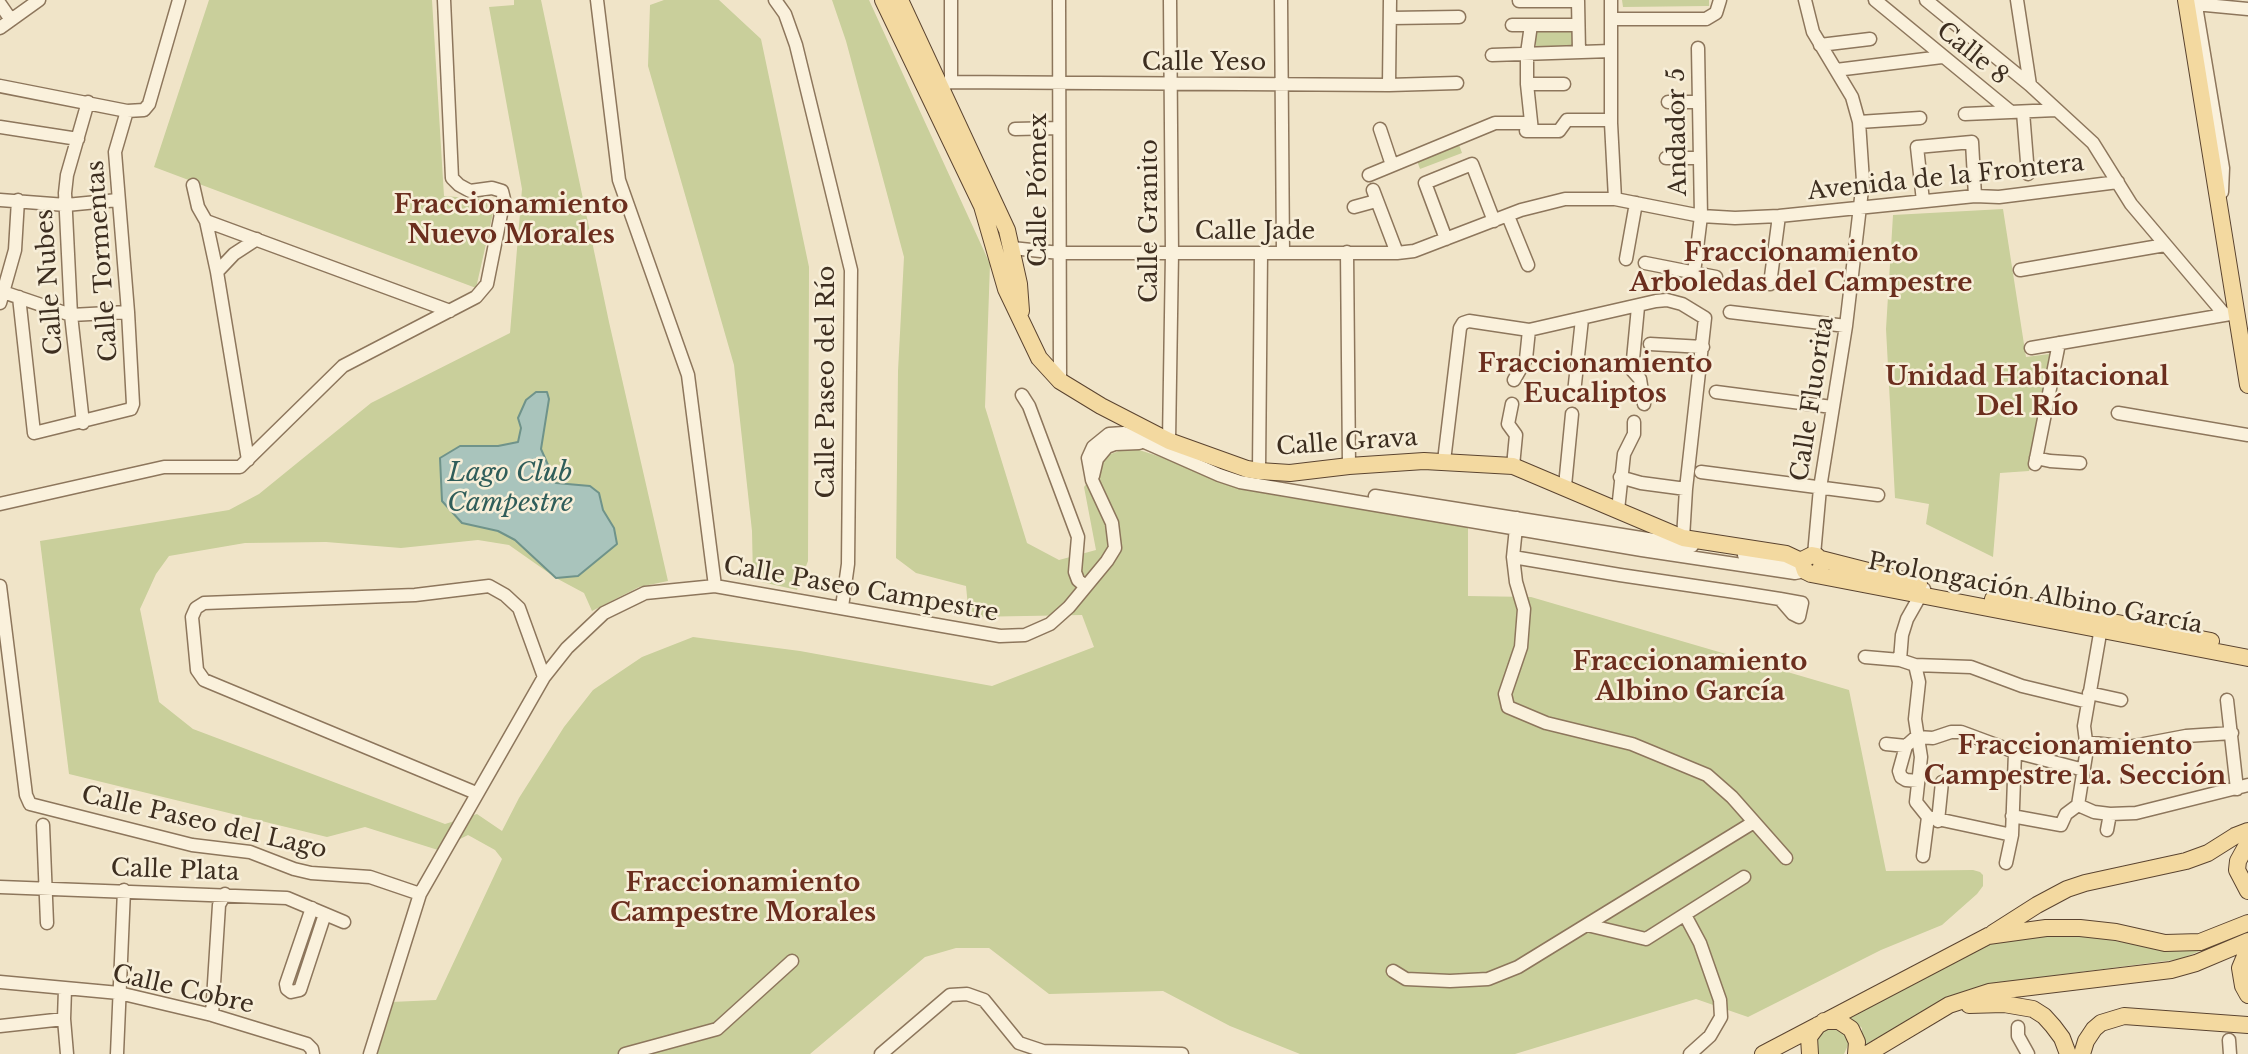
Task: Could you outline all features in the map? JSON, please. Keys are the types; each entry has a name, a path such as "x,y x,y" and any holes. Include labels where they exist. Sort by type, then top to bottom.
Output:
{"main road":[{"name":"Calle Grava","path":"883,0 982,206 1006,289 1039,358 1060,381 1101,406 1169,441 1259,471 1290,473 1349,466 1444,461 1513,466 1565,486 1683,541 1774,546 1810,563"},
{"name":"Calle Grava","path":"900,0 945,84 996,204 1012,248 1023,324"},
{"path":"2190,1 2248,346"},
{"path":"2221,197 2231,314 2248,385"},
{"name":"Prolongación Albino García","path":"1810,563 1923,590 2101,625 2248,658"},
{"name":"Prolongación Albino García","path":"2101,625 2248,648"},
{"path":"1763,1054 1988,936 2067,889 2186,861 2248,831"},
{"path":"2248,843 2238,861 2237,870 2248,891"},
{"path":"1988,936 2046,928 2080,928 2116,932 2165,943 2200,942 2248,923"},
{"path":"1867,1054 1949,1005 1989,992 2171,970 2196,963 2248,940"},
{"path":"2248,949 2239,968 2248,995"},
{"path":"1949,1005 2004,1004 2033,1009 2053,1026 2068,1054"},
{"path":"2082,1054 2086,1041 2101,1023 2124,1016 2248,1025"},
{"path":"1810,1054 1810,1037 1821,1023 1839,1021 1851,1029 1857,1042 1856,1054"}],"street":[{"path":"0,28 39,0"},
{"path":"0,86 127,111 144,110 149,104 178,0"},
{"path":"0,504 164,467 240,467 343,366 476,297 487,284 504,199 502,191 492,188 470,191 452,178 444,0"},
{"path":"597,0 619,180 688,375 715,586"},
{"name":"Calle Paseo del Río","path":"775,0 786,14 796,45 851,270 848,564 842,607"},
{"path":"945,84 951,0"},
{"name":"Calle Pómex","path":"1059,0 1060,381"},
{"name":"Calle Granito","path":"1169,441 1172,253 1170,0"},
{"path":"1282,0 1280,84 1283,253"},
{"path":"1389,86 1390,0"},
{"path":"1611,0 1611,120 1615,199"},
{"path":"1611,19 1706,19 1716,13 1720,0"},
{"name":"Calle Fluorita","path":"1805,0 1808,18 1819,45 1852,97 1859,122 1863,181 1846,327 1810,563"},
{"name":"Calle 8","path":"1875,0 1942,57 2017,112"},
{"path":"1926,0 2030,85 2093,142 2131,204 2165,246 2231,314"},
{"path":"2017,0 2030,85"},
{"path":"1519,1 1578,1 1579,51"},
{"path":"2190,1 2248,9"},
{"path":"0,4 11,20"},
{"path":"1391,18 1459,17"},
{"path":"1512,25 1578,25"},
{"path":"1531,25 1527,84 1532,127"},
{"path":"1819,45 1870,38"},
{"name":"Andador 5","path":"1693,273 1701,216 1698,48"},
{"path":"1492,55 1611,51"},
{"path":"1836,70 1942,57"},
{"name":"Calle Yeso","path":"945,84 1389,86 1457,83"},
{"path":"1527,84 1564,84"},
{"name":"Calle Nubes","path":"83,423 71,315 66,205 67,175 88,102"},
{"path":"1668,102 1699,102"},
{"path":"1965,114 2056,110"},
{"name":"Calle Tormentas","path":"83,423 131,409 133,404 115,152 127,111"},
{"path":"2017,112 2028,174"},
{"path":"1859,122 1920,118"},
{"path":"1369,176 1495,123 1559,131 1567,120 1611,120"},
{"path":"0,127 78,139"},
{"path":"1518,131 1532,127"},
{"path":"1015,129 1059,128"},
{"path":"1380,129 1392,165"},
{"path":"1923,201 1917,147 1972,142 1975,196"},
{"path":"1666,158 1700,158"},
{"path":"1446,239 1425,183 1472,164 1494,221"},
{"name":"Avenida de la Frontera","path":"1414,251 1556,200 1615,199 1718,218 1779,216 1975,196 2026,194 2118,182"},
{"path":"193,185 198,208 206,221 217,272 248,460"},
{"path":"1354,208 1374,195 1397,253"},
{"path":"0,200 66,205 118,200"},
{"path":"18,200 15,250 1,296 19,298 71,315 128,312"},
{"path":"1626,259 1636,204"},
{"path":"1508,216 1528,265"},
{"name":"Avenida de la Frontera","path":"1770,284 1779,216"},
{"path":"206,221 450,311"},
{"path":"217,272 234,254 257,239"},
{"path":"2021,270 2165,246"},
{"name":"Calle Jade","path":"1012,248 1060,253 1414,251"},
{"path":"1347,252 1349,466"},
{"path":"1259,471 1261,253"},
{"path":"1645,263 1716,277"},
{"path":"19,298 34,433 83,423"},
{"path":"1444,461 1460,328 1463,323 1469,321 1529,330 1667,300 1682,304 1705,318 1686,489 1683,541"},
{"path":"1638,307 1632,370 1640,379 1643,404"},
{"path":"1730,312 1846,327"},
{"path":"2031,348 2231,314"},
{"path":"1574,393 1583,319"},
{"path":"1514,380 1526,359 1529,330"},
{"path":"2059,343 2035,461 2080,463"},
{"path":"1650,344 1703,347"},
{"path":"1716,392 1832,407"},
{"path":"1022,395 1029,406 1078,537 1075,572 1078,580 1085,586"},
{"path":"1512,404 1508,424 1516,435 1513,466"},
{"path":"2118,413 2248,435"},
{"path":"1565,486 1572,414"},
{"path":"1618,510 1624,454 1634,434 1634,422"},
{"name":"Calle Paseo Campestre","path":"370,1054 420,894 544,677 566,648 604,614 645,593 715,586 1000,636 1025,635 1050,624 1069,607 1115,548 1112,523 1092,480 1088,458 1093,447 1109,435 1124,433 1240,482 1312,494 1330,489 1467,516 1654,546 1683,541 1794,573 1810,563"},
{"path":"1702,472 1878,495"},
{"path":"1620,477 1686,489"},
{"path":"1516,523 1513,557 1516,582 1524,609 1521,647 1505,694 1508,708 1546,723 1632,744 1707,775 1732,797 1786,858"},
{"path":"1513,557 1801,603"},
{"name":"Calle Paseo del Lago","path":"0,586 26,795 30,804 192,845 250,852 294,869 370,877 420,894"},
{"path":"476,793 204,680 197,670 192,617 195,608 204,603 415,595 489,586 505,595 519,608 544,677"},
{"path":"1900,660 1902,635 1907,619 1923,590"},
{"path":"2012,816 2061,825 2066,814 2078,805 2084,770 2084,726 2101,625"},
{"path":"1865,657 1900,660 1915,666 1970,667 2022,686 2088,698 2121,700"},
{"path":"1915,666 1919,682 1916,737 1921,757 1916,802 1933,819 2012,835"},
{"path":"2078,805 2094,812 2136,813 2242,787 2227,700"},
{"path":"1918,781 1900,777 1899,771 1906,746 1916,737 1933,737 1951,732 1961,732 2015,752 2084,770"},
{"path":"2085,742 2128,747 2186,736 2232,733"},
{"path":"1886,744 1906,746"},
{"path":"2006,863 2012,835 2015,752"},
{"path":"1923,856 1942,782"},
{"path":"2107,830 2110,814"},
{"path":"1393,971 1406,979 1488,979 1518,967 1754,822"},
{"path":"43,825 47,923"},
{"path":"1587,925 1646,940 1744,877"},
{"name":"Calle Plata","path":"0,887 206,894 222,900 287,898 344,922"},
{"path":"117,1054 124,890"},
{"path":"212,1016 222,900"},
{"path":"312,908 286,984 286,989 290,992 300,990 325,914"},
{"path":"1685,915 1700,943 1720,1000 1721,1017 1710,1036 1690,1054"},
{"path":"625,1054 718,1029 792,961"},
{"name":"Calle Cobre","path":"0,982 119,993 212,1016 307,1044 312,1051"},
{"path":"65,989 67,1054"},
{"path":"881,1054 950,995 967,994 984,1000 1018,1043 1043,1051 1182,1054"},
{"path":"0,1026 64,1019"},
{"path":"2018,1027 2018,1035 2028,1054"},
{"path":"2229,1040 2231,1054"}],"green space":[{"path":"209,0 432,0 444,196 496,200 476,288 154,167"},
{"path":"514,0 541,0 609,322 668,581 639,587 592,611 584,593 556,578 509,545 478,540 401,548 326,542 245,543 169,556 156,574 140,609 159,702 193,729 445,824 477,814 502,831 519,798 564,727 593,690 642,657 693,637 800,651 992,686 1094,647 1082,615 969,617 966,586 916,573 896,558 898,371 904,257 846,41 832,0 869,0 990,264 985,407 1027,543 1059,560 1096,550 1084,487 1108,455 1130,447 1284,497 1468,523 1468,596 1531,597 1849,690 1886,871 1973,870 1983,875 1983,886 1942,925 1881,950 1748,1017 1696,999 1515,1054 1300,1054 1230,1026 1163,991 1049,994 989,948 956,948 925,957 810,1054 377,1054 391,1002 436,1000 502,859 495,850 468,835 438,850 365,827 327,837 69,774 40,541 229,510 259,494 371,403 510,333 522,189 489,7 514,5"},
{"path":"664,0 719,0 761,39 809,267 808,561 797,590 753,580 752,531 734,365 648,66 650,5"},
{"path":"1622,0 1709,0 1709,6 1623,7"},
{"path":"1536,29 1572,29 1572,46 1536,46"},
{"path":"1457,139 1462,153 1420,169 1415,155"},
{"path":"2003,209 2026,357 2065,352 2029,471 2000,473 1993,557 1926,524 1929,504 1895,498 1886,329 1893,215"},
{"path":"2050,934 2093,937 2132,944 2209,947 2181,959 2003,982 1967,990 1862,1046 1862,1028 1848,1016 1989,942"},
{"path":"1837,1026 1848,1038 1849,1043 1844,1054 1818,1054 1816,1032"}],"water":[{"name":"Lago Club Campestre","path":"536,392 547,392 549,399 541,449 556,483 590,486 599,493 603,510 614,528 617,544 578,576 556,578 515,540 498,531 462,523 442,501 440,458 460,446 498,446 518,442 521,428 518,418 526,400"}],"district":[{"name":"Fraccionamiento Nuevo Morales","path":"511,221"},
{"name":"Fraccionamiento Arboledas del Campestre","path":"1801,269"},
{"name":"Fraccionamiento Eucaliptos","path":"1595,380"},
{"name":"Unidad Habitacional Del Río","path":"2027,393"},
{"name":"Fraccionamiento Albino García","path":"1690,678"},
{"name":"Fraccionamiento Campestre 1a. Sección","path":"2075,762"},
{"name":"Fraccionamiento Campestre Morales","path":"743,899"}]}
